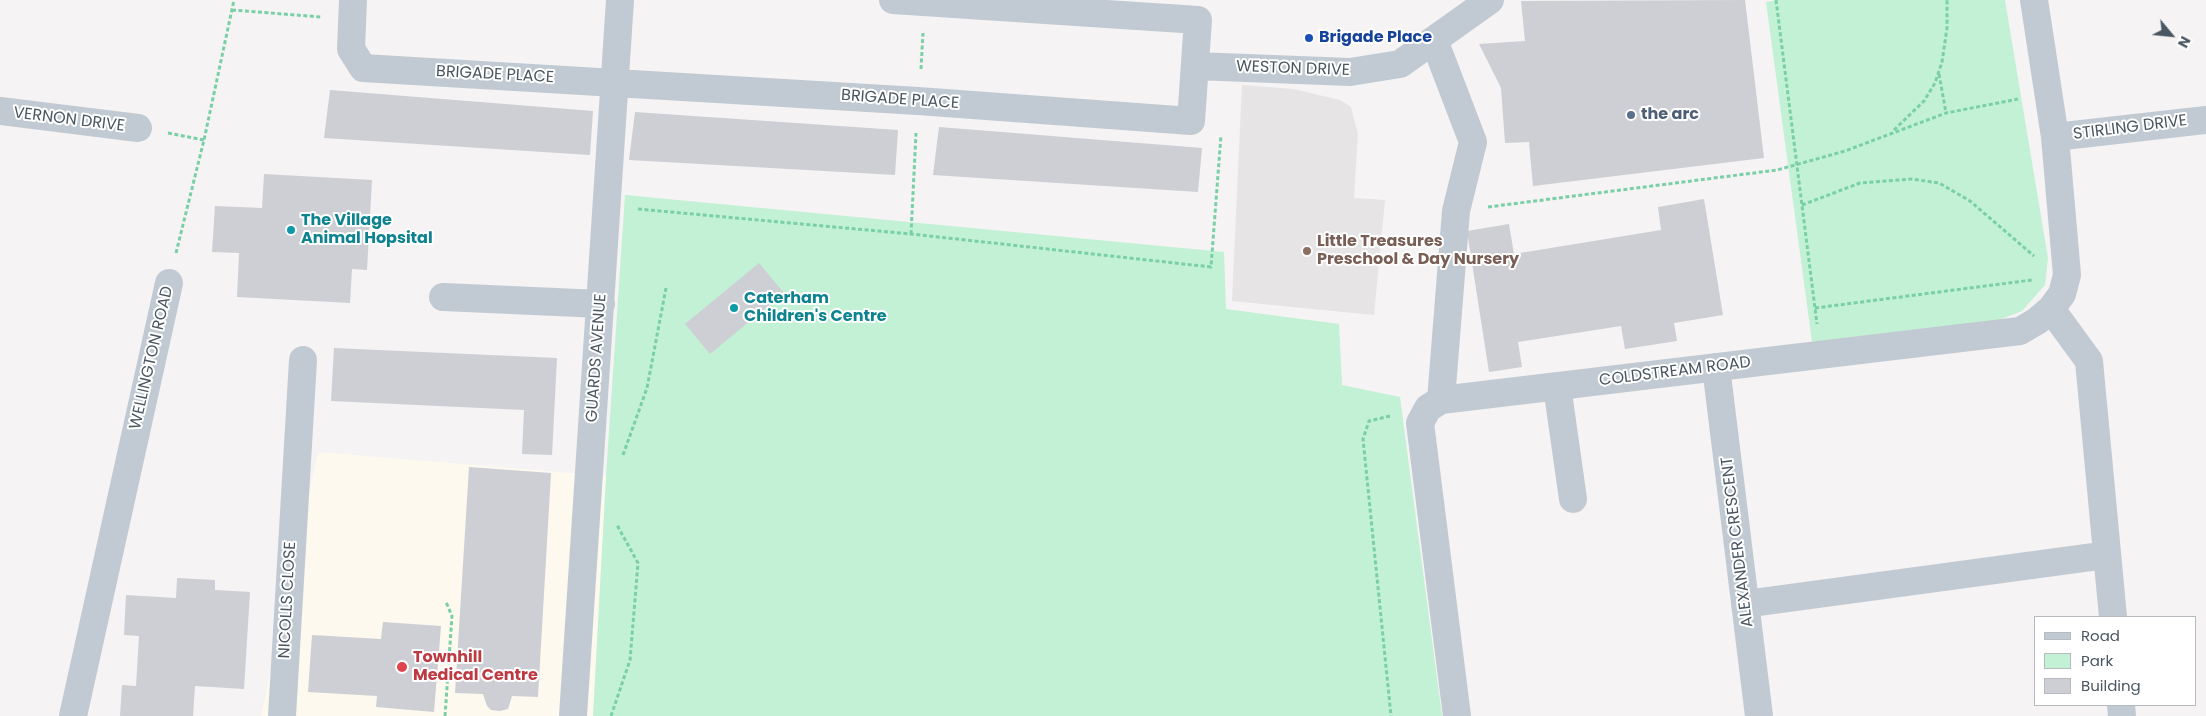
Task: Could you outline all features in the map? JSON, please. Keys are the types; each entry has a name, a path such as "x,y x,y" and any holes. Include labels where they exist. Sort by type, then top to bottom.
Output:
{"street":[{"name":"GUARDS AVENUE","path":"573,716 608,206 620,0"},
{"name":"BRIGADE PLACE","path":"352,10 351,49 363,68 615,82 1191,122 1198,20 893,0"},
{"name":"WESTON DRIVE","path":"1195,66 1350,72 1400,64 1490,0"},
{"path":"2034,0 2055,137"},
{"path":"1434,40 1473,142 1456,212 1434,404 1420,423 1457,716"},
{"name":"VERNON DRIVE","path":"0,112 138,128"},
{"name":"STIRLING DRIVE","path":"2055,137 2206,120"},
{"name":"COLDSTREAM ROAD","path":"1434,404 1557,386 2020,331 2037,321 2051,309 2062,294 2055,137"},
{"name":"WELLINGTON ROAD","path":"73,716 169,283"},
{"path":"443,297 601,304"},
{"path":"2051,309 2089,361 2113,616"},
{"name":"NICOLLS CLOSE","path":"282,716 294,484 303,360"},
{"name":"ALEXANDER CRESCENT","path":"1716,367 1759,716"},
{"path":"1557,386 1574,499"},
{"path":"1745,604 2107,555"}],"path":[{"name":"WELLINGTON ROAD","path":"169,283 204,140 234,0"},
{"path":"1776,0 1820,355"},
{"path":"1891,132 1924,101 1938,73 1947,28 1947,0"},
{"path":"232,10 352,10"},
{"path":"1938,73 1946,113"},
{"path":"1456,212 1798,166 1845,151 1891,132 1946,113 2048,94"},
{"path":"138,128 204,140"},
{"path":"608,206 911,234 1211,267 1221,133"},
{"path":"1802,205 1860,183 1912,180 1939,183 1970,201 2041,263 2060,276"},
{"path":"1814,308 2060,276"},
{"path":"621,461 647,388 666,288"},
{"path":"1390,716 1363,439 1369,420 1434,404"},
{"path":"611,716 630,660 638,563 616,523"},
{"path":"445,716 452,616 446,602"}],"shaded area":[{"name":"Little Treasures Preschool & Day Nursery","path":"1242,85 1293,89 1340,100 1351,107 1358,134 1354,198 1385,200 1374,315 1232,301"},
{"path":"318,452 606,476 593,716 261,716"}],"green space":[{"path":"1778,0 2005,0 2048,258 2045,285 2022,311 1999,320 1812,342 1766,2"},
{"path":"625,195 1224,252 1226,309 1339,324 1342,385 1400,397 1442,716 593,716 606,476"}],"building":[{"name":"the arc","path":"1745,0 1764,158 1533,186 1529,142 1505,143 1501,88 1479,44 1525,41 1521,1"},
{"path":"330,90 593,111 590,155 324,138"},
{"path":"635,112 898,130 895,175 629,160"},
{"path":"939,127 1202,148 1198,192 933,175"},
{"name":"The Village Animal Hopsital","path":"264,174 372,180 367,270 352,269 350,303 237,297 239,253 212,252 215,206 262,208"},
{"path":"1704,199 1723,315 1674,323 1677,341 1625,349 1621,326 1518,342 1522,367 1489,372 1467,231 1509,224 1514,254 1661,230 1658,207"},
{"name":"Caterham Children's Centre","path":"759,263 784,293 710,354 685,324"},
{"path":"334,348 557,358 552,455 522,454 524,410 331,401"},
{"path":"469,467 551,473 538,697 512,696 508,709 500,711 491,710 487,706 483,694 455,693"},
{"path":"177,578 215,580 215,590 250,592 244,689 195,686 193,716 120,716 122,685 136,686 139,636 124,635 126,595 176,598"},
{"name":"Townhill Medical Centre","path":"383,622 441,626 434,712 376,707 377,696 308,692 312,635 381,639"}],"place":[{"name":"Brigade Place","path":"1309,38"},
{"name":"the arc","path":"1631,115"},
{"name":"The Village Animal Hopsital","path":"291,230"},
{"name":"Little Treasures Preschool & Day Nursery","path":"1307,251"},
{"name":"Caterham Children's Centre","path":"734,308"},
{"name":"Townhill Medical Centre","path":"402,667"}]}
